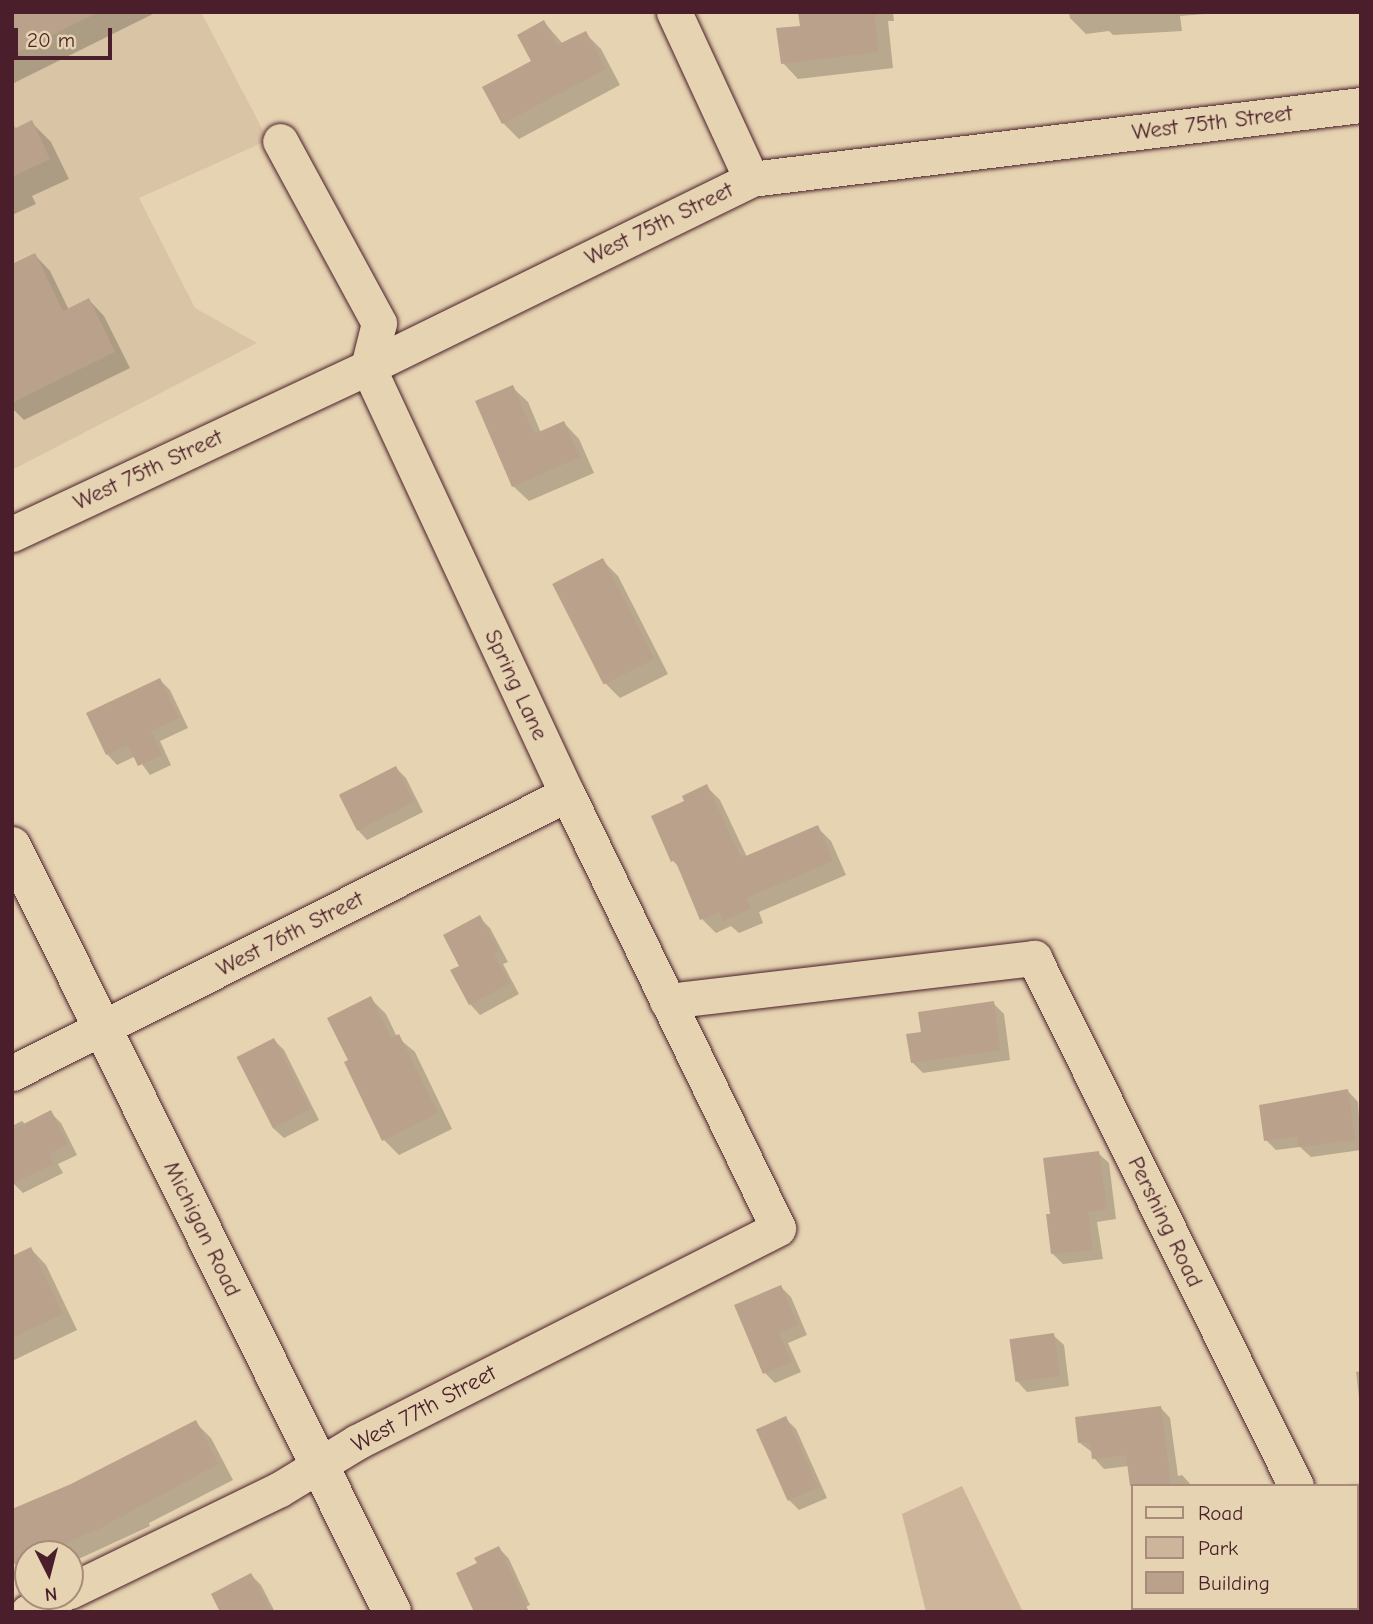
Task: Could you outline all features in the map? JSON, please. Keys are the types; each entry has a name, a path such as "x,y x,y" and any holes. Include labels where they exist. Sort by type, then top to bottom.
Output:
{"main road":[{"name":"Michigan Road","path":"12,846 392,1612"}],"street":[{"path":"674,12 751,179"},
{"name":"West 75th Street","path":"12,534 368,367 751,179 1361,105"},
{"path":"280,141 379,323 368,367"},
{"name":"Spring Lane","path":"368,367 567,794 778,1228"},
{"name":"West 76th Street","path":"12,1073 567,794"},
{"name":"Pershing Road","path":"667,1000 1034,958 1295,1484"},
{"name":"West 77th Street","path":"84,1584 279,1489 357,1442 778,1228"}],"shaded area":[{"path":"12,12 201,12 268,140 139,198 195,308 257,343 12,470"}],"green space":[{"path":"962,1486 1023,1612 926,1612 902,1514"}],"building":[{"path":"12,12 99,12 12,55"},
{"path":"798,12 874,12 878,52 781,64 776,28 800,26"},
{"path":"544,20 557,45 586,31 606,69 502,124 482,87 531,61 517,35"},
{"path":"32,120 50,159 12,177 12,130"},
{"path":"35,253 63,311 89,298 115,352 12,403 12,264"},
{"path":"513,385 534,434 564,421 580,457 512,487 475,401"},
{"path":"603,558 654,659 604,685 552,584"},
{"path":"160,678 179,718 151,731 162,755 138,766 128,745 106,755 86,713"},
{"path":"396,766 414,802 357,831 339,795"},
{"path":"707,784 741,858 818,825 833,861 746,898 751,909 723,921 720,912 700,920 675,860 671,862 651,816 684,801 682,796"},
{"path":"480,915 499,951 494,954 510,983 469,1005 450,970 459,966 443,935"},
{"path":"371,996 391,1038 399,1034 438,1113 382,1141 344,1062 348,1060 327,1018"},
{"path":"994,1001 1000,1050 911,1063 906,1034 921,1032 918,1012"},
{"path":"274,1038 310,1109 273,1128 237,1057"},
{"path":"1348,1089 1355,1140 1299,1147 1297,1136 1264,1141 1259,1105"},
{"path":"51,1110 68,1144 49,1154 54,1163 12,1184 12,1130"},
{"path":"1099,1151 1107,1209 1088,1212 1093,1250 1051,1254 1046,1214 1050,1214 1043,1158"},
{"path":"31,1247 63,1314 12,1338 12,1256"},
{"path":"781,1285 798,1325 779,1333 792,1362 763,1374 734,1305"},
{"path":"1054,1333 1060,1376 1015,1382 1009,1339"},
{"path":"1161,1406 1171,1484 1130,1486 1126,1455 1092,1459 1090,1442 1078,1443 1075,1417"},
{"path":"786,1416 818,1487 788,1501 756,1429"},
{"path":"196,1420 218,1464 95,1531 73,1540 14,1540 12,1565 12,1509 71,1484"},
{"path":"499,1546 529,1612 474,1612 456,1573 477,1563 474,1558"},
{"path":"251,1573 272,1612 220,1612 211,1594"}]}
